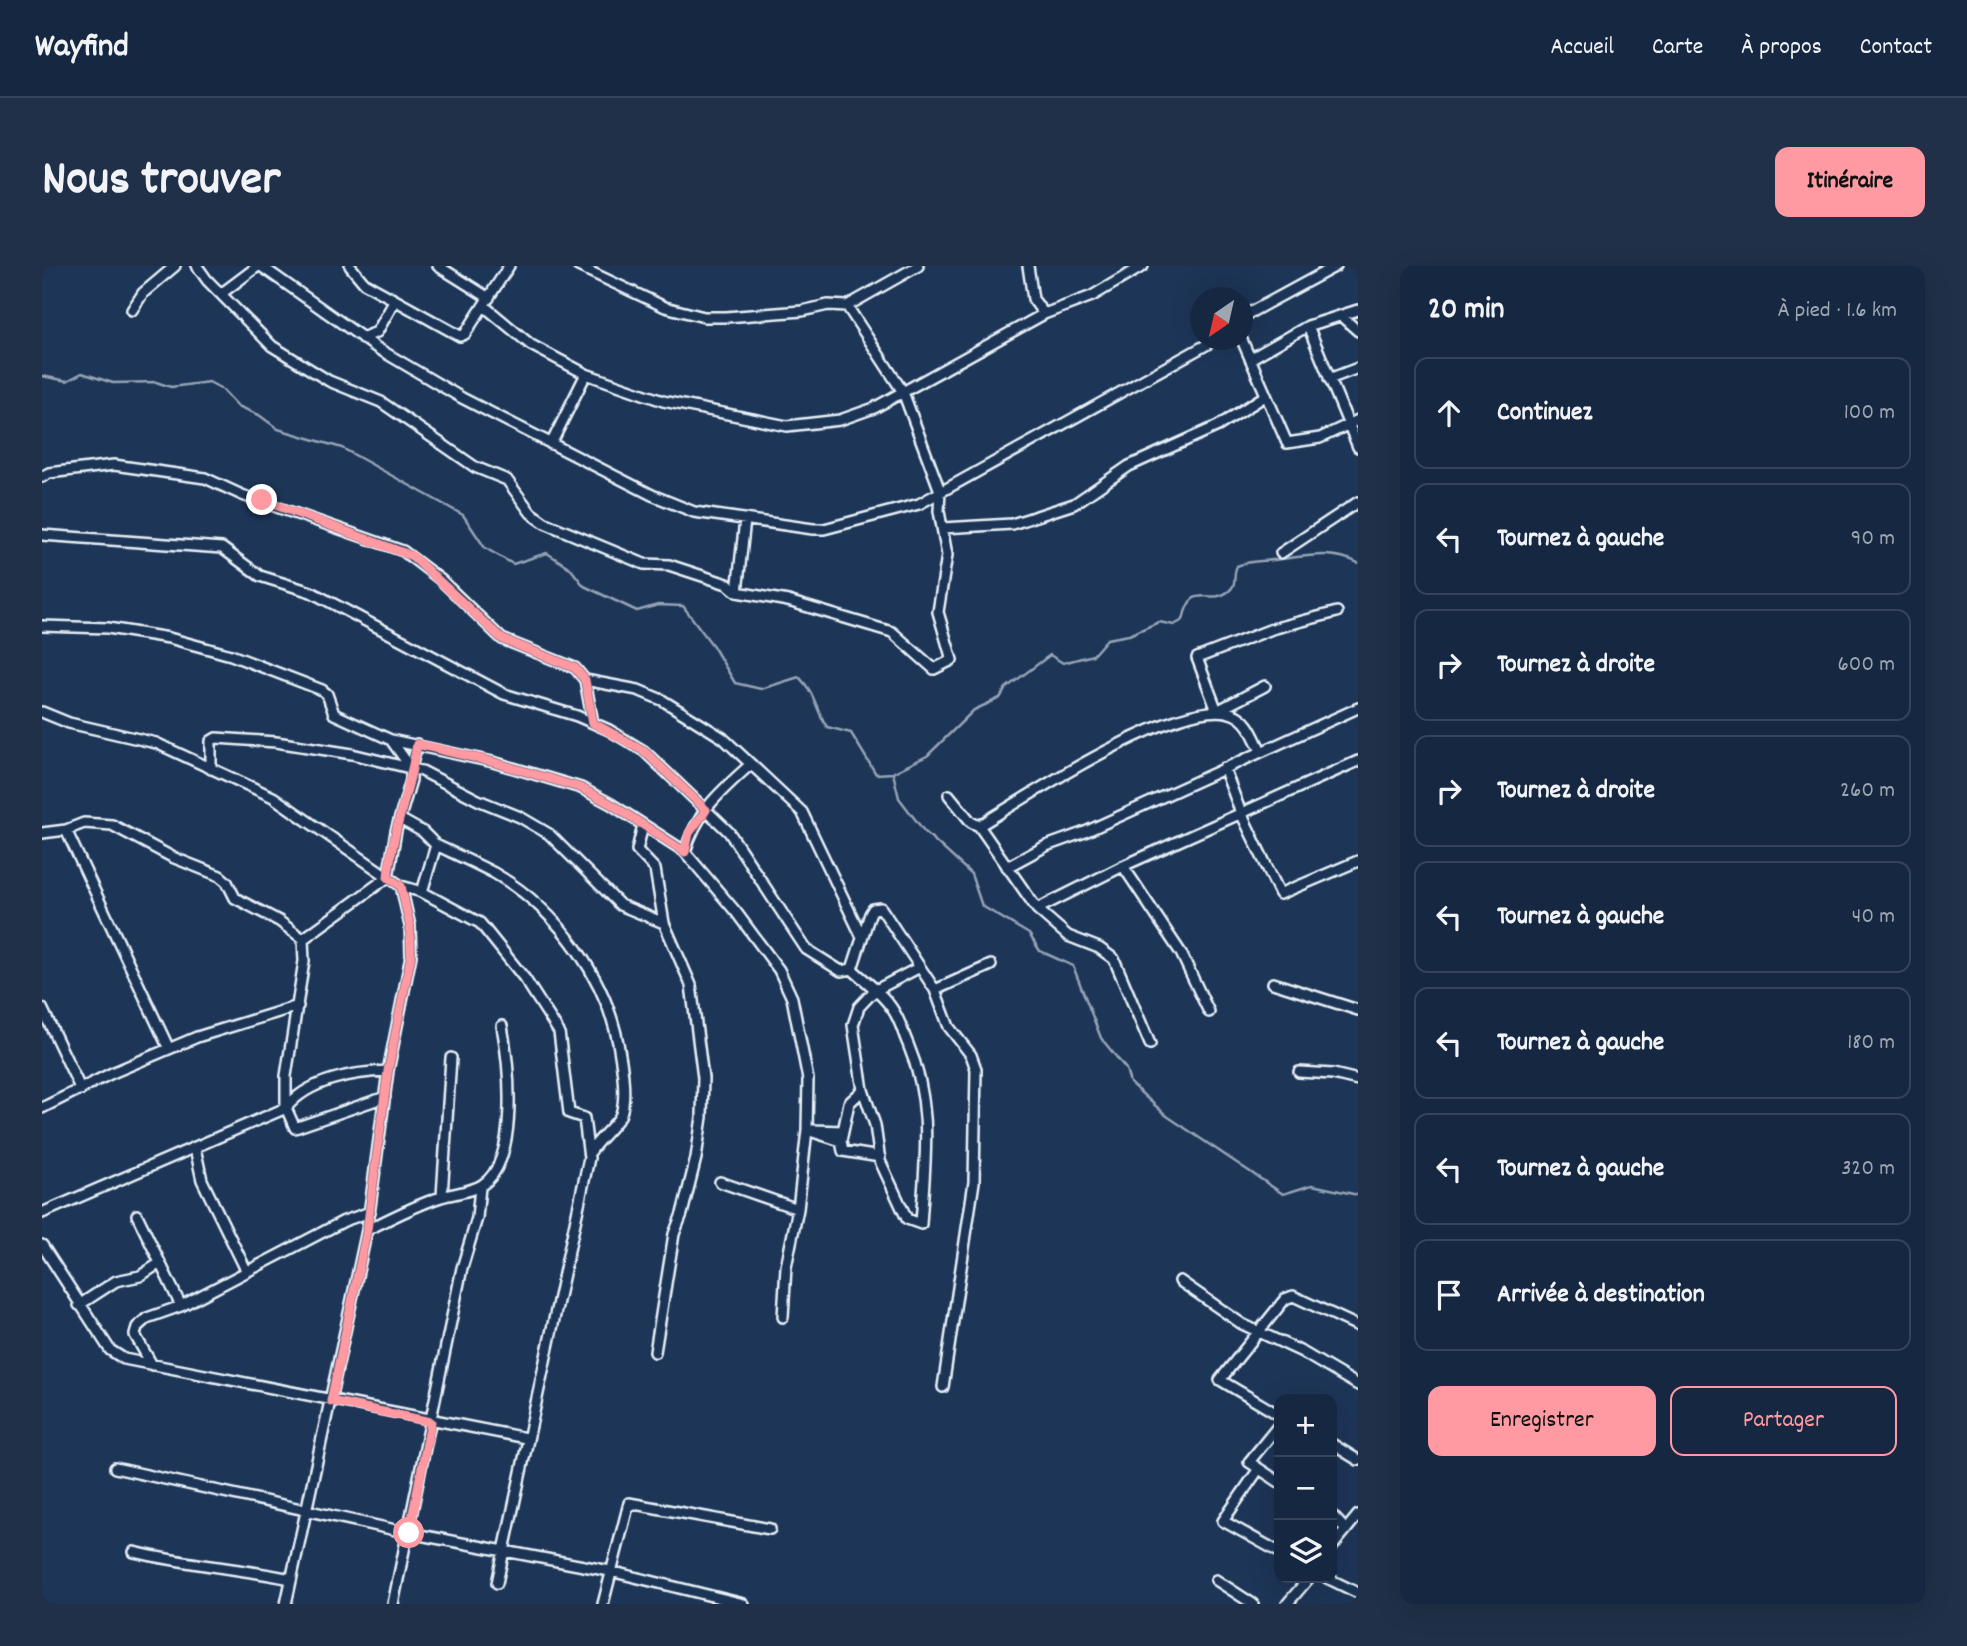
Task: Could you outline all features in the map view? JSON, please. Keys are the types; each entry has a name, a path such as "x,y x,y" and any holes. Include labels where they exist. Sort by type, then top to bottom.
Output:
{"street":[{"path":"132,310 156,280 175,266"},
{"path":"197,266 207,281 222,293 266,340 300,365 381,402 475,467 507,480 536,518 644,564 669,565 727,584 737,592 788,601 892,632 933,669 952,660 939,612 947,555 939,511 940,491 903,392 847,306"},
{"path":"222,293 259,266 362,338 462,398 694,512 824,529 919,504 1196,350"},
{"path":"350,266 364,283 394,302 460,336 465,334 509,266"},
{"path":"438,266 486,302 531,345 586,374 663,401 787,426 840,420 903,392 1044,314 1092,296 1143,266"},
{"path":"578,266 656,304 704,317 847,306 918,266"},
{"path":"1028,266 1033,299 1044,314"},
{"path":"1253,311 1336,266"},
{"path":"362,338 381,328 394,302"},
{"path":"1250,359 1308,326 1358,310"},
{"path":"1341,316 1358,331"},
{"path":"1308,326 1329,379 1353,422 1358,447"},
{"path":"1246,350 1287,443 1320,438 1353,422"},
{"path":"1329,379 1358,368"},
{"path":"551,444 586,374"},
{"path":"943,528 1012,524 1074,504 1129,466 1218,426 1265,396"},
{"path":"42,477 49,473 114,465 205,478 242,495 403,551 441,580 502,639 566,663 585,680 638,691 662,700 723,738 802,812 861,935"},
{"path":"1281,553 1358,502"},
{"path":"737,592 745,520"},
{"path":"42,534 222,548 260,576 301,587 504,694 593,723 644,751 729,832 806,949 841,971 852,969"},
{"path":"1217,711 1197,663 1198,657 1272,629 1337,612"},
{"path":"42,626 108,628 231,655 322,691 327,694 334,714 391,740 493,762 581,788 685,852 736,912 779,970 792,998 801,1037 801,1059 808,1079 807,1130 798,1209 786,1267 783,1317"},
{"path":"585,680 593,723"},
{"path":"1217,711 1265,686"},
{"path":"1007,867 1046,846 1085,832 1358,708"},
{"path":"979,826 1070,771 1161,725 1202,711 1234,714 1243,720 1261,751"},
{"path":"42,712 69,723 156,743 289,806 401,886 422,892 480,923 540,1002 559,1032 569,1113 584,1118 591,1151 561,1300 527,1438 497,1583"},
{"path":"211,769 211,741 216,738 352,754 411,768 520,817 549,834 577,858 620,905 664,923"},
{"path":"391,740 411,768"},
{"path":"303,939 388,877 400,819 411,785 411,768 417,744"},
{"path":"1037,909 1123,866 1358,761"},
{"path":"685,852 689,833 706,810 751,764"},
{"path":"1224,768 1241,813 1280,894 1358,860"},
{"path":"949,795 971,822 979,826 1037,909 1068,936 1099,948 1114,959 1150,1044"},
{"path":"400,819 413,825 436,845 495,873 535,905 573,945 600,985 617,1031 622,1070 621,1112 591,1151"},
{"path":"42,833 66,830 84,823 112,825 172,857 220,876 227,882 235,898 279,921 303,939"},
{"path":"643,825 637,850 648,857 655,869 664,923 694,996 695,1029 704,1077 696,1158 682,1214 674,1234 655,1352"},
{"path":"66,830 169,1049"},
{"path":"422,892 436,845"},
{"path":"1123,866 1181,953 1209,1012"},
{"path":"286,1604 370,1212 388,1071 411,956 410,926 401,886"},
{"path":"852,969 861,935 873,909 881,908 918,968 935,989 948,1027 971,1055 976,1069 974,1182 943,1387"},
{"path":"303,939 304,961 286,1076 285,1108 295,1128 385,1097"},
{"path":"935,989 991,965"},
{"path":"852,969 874,991 881,994 894,1010 920,1070 927,1135 921,1224 907,1219 880,1157 875,1125 863,1090 853,1025 859,1007 874,991 918,968"},
{"path":"1273,983 1358,1010"},
{"path":"42,1108 169,1049 298,1006"},
{"path":"42,1008 81,1090"},
{"path":"367,1230 442,1196 480,1187 492,1177 506,1133 510,1080 502,1026"},
{"path":"442,1196 451,1058"},
{"path":"42,1213 285,1108 304,1089 360,1073 388,1071"},
{"path":"1299,1072 1333,1074 1358,1080"},
{"path":"863,1090 849,1103 842,1136 843,1152 880,1157"},
{"path":"807,1130 842,1136"},
{"path":"195,1148 202,1180 247,1272"},
{"path":"720,1182 798,1209"},
{"path":"393,1604 462,1268 479,1211 480,1187"},
{"path":"152,1365 135,1335 136,1327 148,1318 181,1306 344,1221 370,1212"},
{"path":"137,1215 181,1306"},
{"path":"42,1245 79,1305 114,1353 124,1359 431,1422 527,1438"},
{"path":"79,1305 116,1282 140,1276 160,1263"},
{"path":"1180,1281 1256,1332 1302,1353 1358,1385"},
{"path":"1274,1412 1221,1383 1221,1378 1256,1332 1290,1296 1358,1326"},
{"path":"1274,1432 1251,1459 1250,1464 1274,1479"},
{"path":"1337,1447 1358,1460"},
{"path":"115,1468 409,1533 503,1549 610,1572 706,1599 744,1604"},
{"path":"1258,1471 1223,1521 1274,1549"},
{"path":"603,1604 629,1503 770,1529"},
{"path":"1337,1541 1358,1514"},
{"path":"1337,1520 1346,1530"},
{"path":"134,1552 190,1565 228,1566 291,1579"},
{"path":"1216,1580 1253,1604"},
{"path":"1287,1604 1305,1583"},
{"path":"1337,1583 1358,1593"}],"waterway":[{"path":"42,376 67,381 82,373 113,383 156,382 171,387 209,382 222,389 238,406 259,415 278,429 342,448 463,515 485,548 513,564 547,553 570,568 584,586 637,611 658,605 683,606 713,646 735,683 761,689 799,677 809,689 827,727 851,733 876,774 893,773 899,798 924,831 971,874 982,906 1029,934 1040,951 1073,966 1101,1038 1126,1069 1130,1083 1167,1116 1283,1194 1312,1185 1358,1195"},
{"path":"894,772 927,756 974,710 1000,698 1006,688 1050,655 1063,663 1093,655 1107,639 1129,635 1159,622 1174,625 1183,620 1191,600 1202,596 1215,597 1229,591 1237,566 1320,555 1339,556 1358,563"}],"route":[{"path":"262,500 403,551 441,580 502,639 575,668 585,680 593,723 644,751 706,810 689,833 685,852 581,788 493,762 417,744 411,768 411,785 396,831 388,877 401,886 410,926 411,956 388,1071 367,1230 331,1401 431,1422 409,1533"}]}
